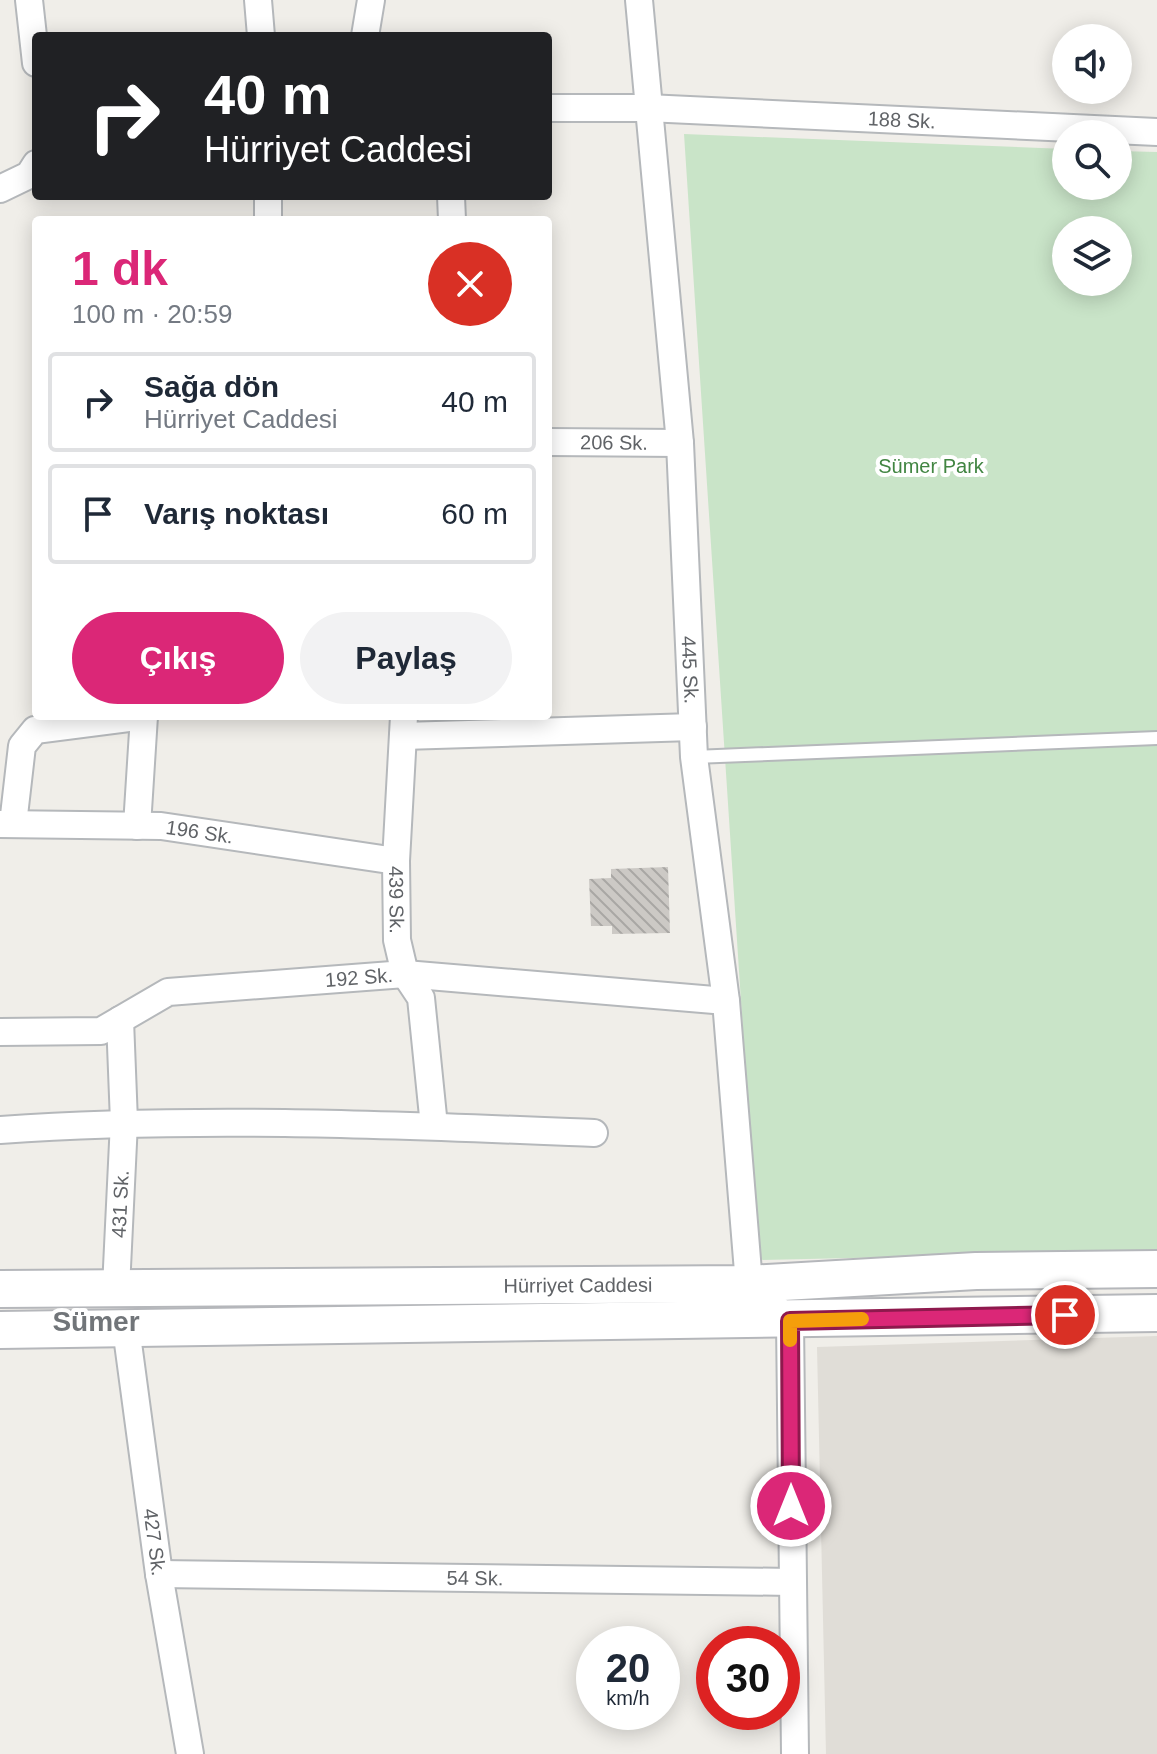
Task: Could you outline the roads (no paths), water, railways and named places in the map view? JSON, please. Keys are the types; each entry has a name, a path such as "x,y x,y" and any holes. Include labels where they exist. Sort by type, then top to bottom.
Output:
{"main road":[{"name":"Hürriyet Caddesi","path":"0,1289 749,1284 976,1271 1157,1269"},
{"name":"Hürriyet Caddesi","path":"0,1330 790,1321 1157,1313"}],"street":[{"path":"29,0 33,32"},
{"path":"258,0 261,32"},
{"path":"366,32 371,0"},
{"name":"445 Sk.","path":"639,0 680,443 694,757 726,1001 749,1284"},
{"name":"188 Sk.","path":"552,108 647,108 1157,132"},
{"path":"0,189 29,175 32,170"},
{"name":"206 Sk.","path":"552,442 680,443"},
{"path":"6,824 22,746 35,730 113,720"},
{"path":"137,826 144,720"},
{"path":"404,726 693,727"},
{"name":"439 Sk.","path":"404,726 396,861 397,940 405,974 421,998 434,1126"},
{"name":"196 Sk.","path":"6,824 161,826 396,861"},
{"name":"192 Sk.","path":"0,1032 101,1031 168,992 405,974 726,1001"},
{"name":"431 Sk.","path":"116,1288 124,1122 120,1020"},
{"path":"0,1130 124,1122 434,1126 594,1133"},
{"path":"749,1284 790,1321 795,1754"},
{"name":"427 Sk.","path":"126,1328 159,1574 190,1754"},
{"name":"54 Sk.","path":"159,1574 792,1582"}],"lane":[{"path":"694,757 1157,738"}],"district":[{"name":"Sümer","path":"96,1321"}],"park label":[{"name":"Sümer Park","path":"931,466"}]}
